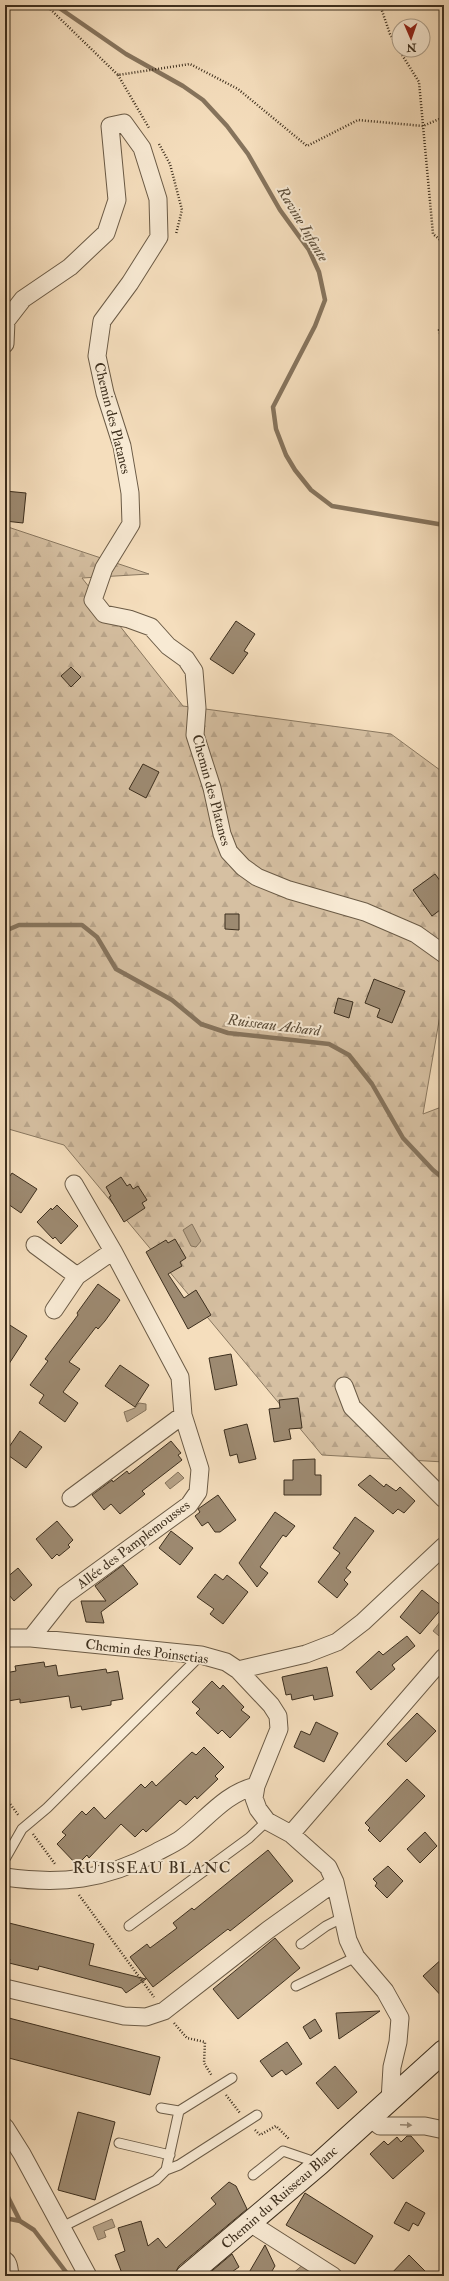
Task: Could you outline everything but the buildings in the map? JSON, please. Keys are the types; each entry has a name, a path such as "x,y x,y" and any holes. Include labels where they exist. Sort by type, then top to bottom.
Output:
{"street":[{"name":"Chemin des Platanes","path":"5,344 6,322 23,299 70,267 106,233 117,200 110,126 124,123 142,148 158,200 159,237 130,283 102,320 97,356 105,393 122,446 130,493 131,524 104,568 93,600 104,614 129,619 151,627 168,646 186,659 194,671 197,708 195,735 212,788 222,834 229,852 243,868 257,877 289,890 365,912 408,931 444,954"},
{"name":"Allée des Pamplemousses","path":"31,1638 65,1595 189,1505 198,1492 200,1469 183,1415 180,1377 113,1251 74,1184"},
{"path":"35,1245 77,1276"},
{"path":"54,1310 77,1276 113,1251"},
{"path":"344,1386 352,1407 444,1499"},
{"path":"71,1498 183,1415"},
{"path":"238,1670 306,1654 337,1642 363,1622 444,1546"},
{"name":"Chemin des Poinsetias","path":"5,1638 31,1638 201,1655 226,1662 238,1670 255,1686 278,1716 279,1729 256,1786 254,1798 258,1809 267,1821 291,1834 328,1867 335,1882 348,1940 356,1957 385,1992 400,2018 398,2042 392,2068 390,2100"},
{"path":"291,1834 444,1657"},
{"path":"5,1877 52,1881 95,1878 131,1866 181,1839 227,1799 243,1789 256,1786"},
{"path":"5,1988 124,2016 146,2017 164,2011 335,1882"},
{"name":"Chemin du Ruisseau Blanc","path":"188,2276 319,2164 444,2051"},
{"path":"370,2118 380,2126 425,2126 444,2130"},
{"path":"5,2127 12,2151 62,2228 88,2276"},
{"path":"250,2223 333,2276"}],"lane":[{"path":"5,1859 26,1825 47,1808 201,1655"},
{"path":"129,1926 267,1821"},
{"path":"300,1944 326,1926 344,1917"},
{"path":"296,1986 356,1957"},
{"path":"161,2108 179,2111 232,2078"},
{"path":"166,2170 179,2111"},
{"path":"62,2228 156,2180 166,2170 179,2165 257,2115"},
{"path":"119,2144 170,2155"},
{"path":"253,2175 283,2151 319,2164"},
{"path":"5,2256 8,2257 14,2266 14,2276"}],"path":[{"path":"46,5 118,75 190,64 238,89 307,146 358,120 422,126 444,117"},
{"path":"380,5 391,36"},
{"path":"404,58 418,82 433,234 444,243"},
{"path":"444,322 438,330 444,346"},
{"path":"5,1797 164,2011"}],"green space":[{"path":"5,526 149,574 82,578 183,706 391,734 444,773 444,992 423,1114 444,1106 444,1462 322,1455 64,1145 5,1128"}],"shaded area":[{"path":"192,1224 201,1241 196,1247 191,1246 183,1230"},
{"path":"139,1403 146,1404 146,1410 127,1422 124,1412 135,1408"},
{"path":"178,1472 184,1478 170,1489 165,1483"},
{"path":"444,1617 444,1640 433,1631"},
{"path":"112,2219 115,2227 104,2231 106,2237 98,2240 93,2227"},
{"path":"306,2262 313,2269 306,2276 290,2276"}],"waterway":[{"name":"Ravine Infante","path":"55,5 126,54 183,86 203,100 227,126 248,154 280,210 309,250 319,272 325,300 315,326 273,407 276,429 286,455 295,470 311,490 332,506 444,525"},
{"name":"Ruisseau Achard","path":"5,931 19,925 82,925 97,937 116,969 172,1000 201,1024 228,1033 329,1044 349,1055 372,1084 403,1138 433,1170 444,1179"},
{"name":"RUISSEAU BLANC","path":"5,2191 20,2221 34,2230 69,2276"},
{"path":"5,2218 20,2221"}],"district":[{"name":"RUISSEAU BLANC","path":"152,1867"}]}
